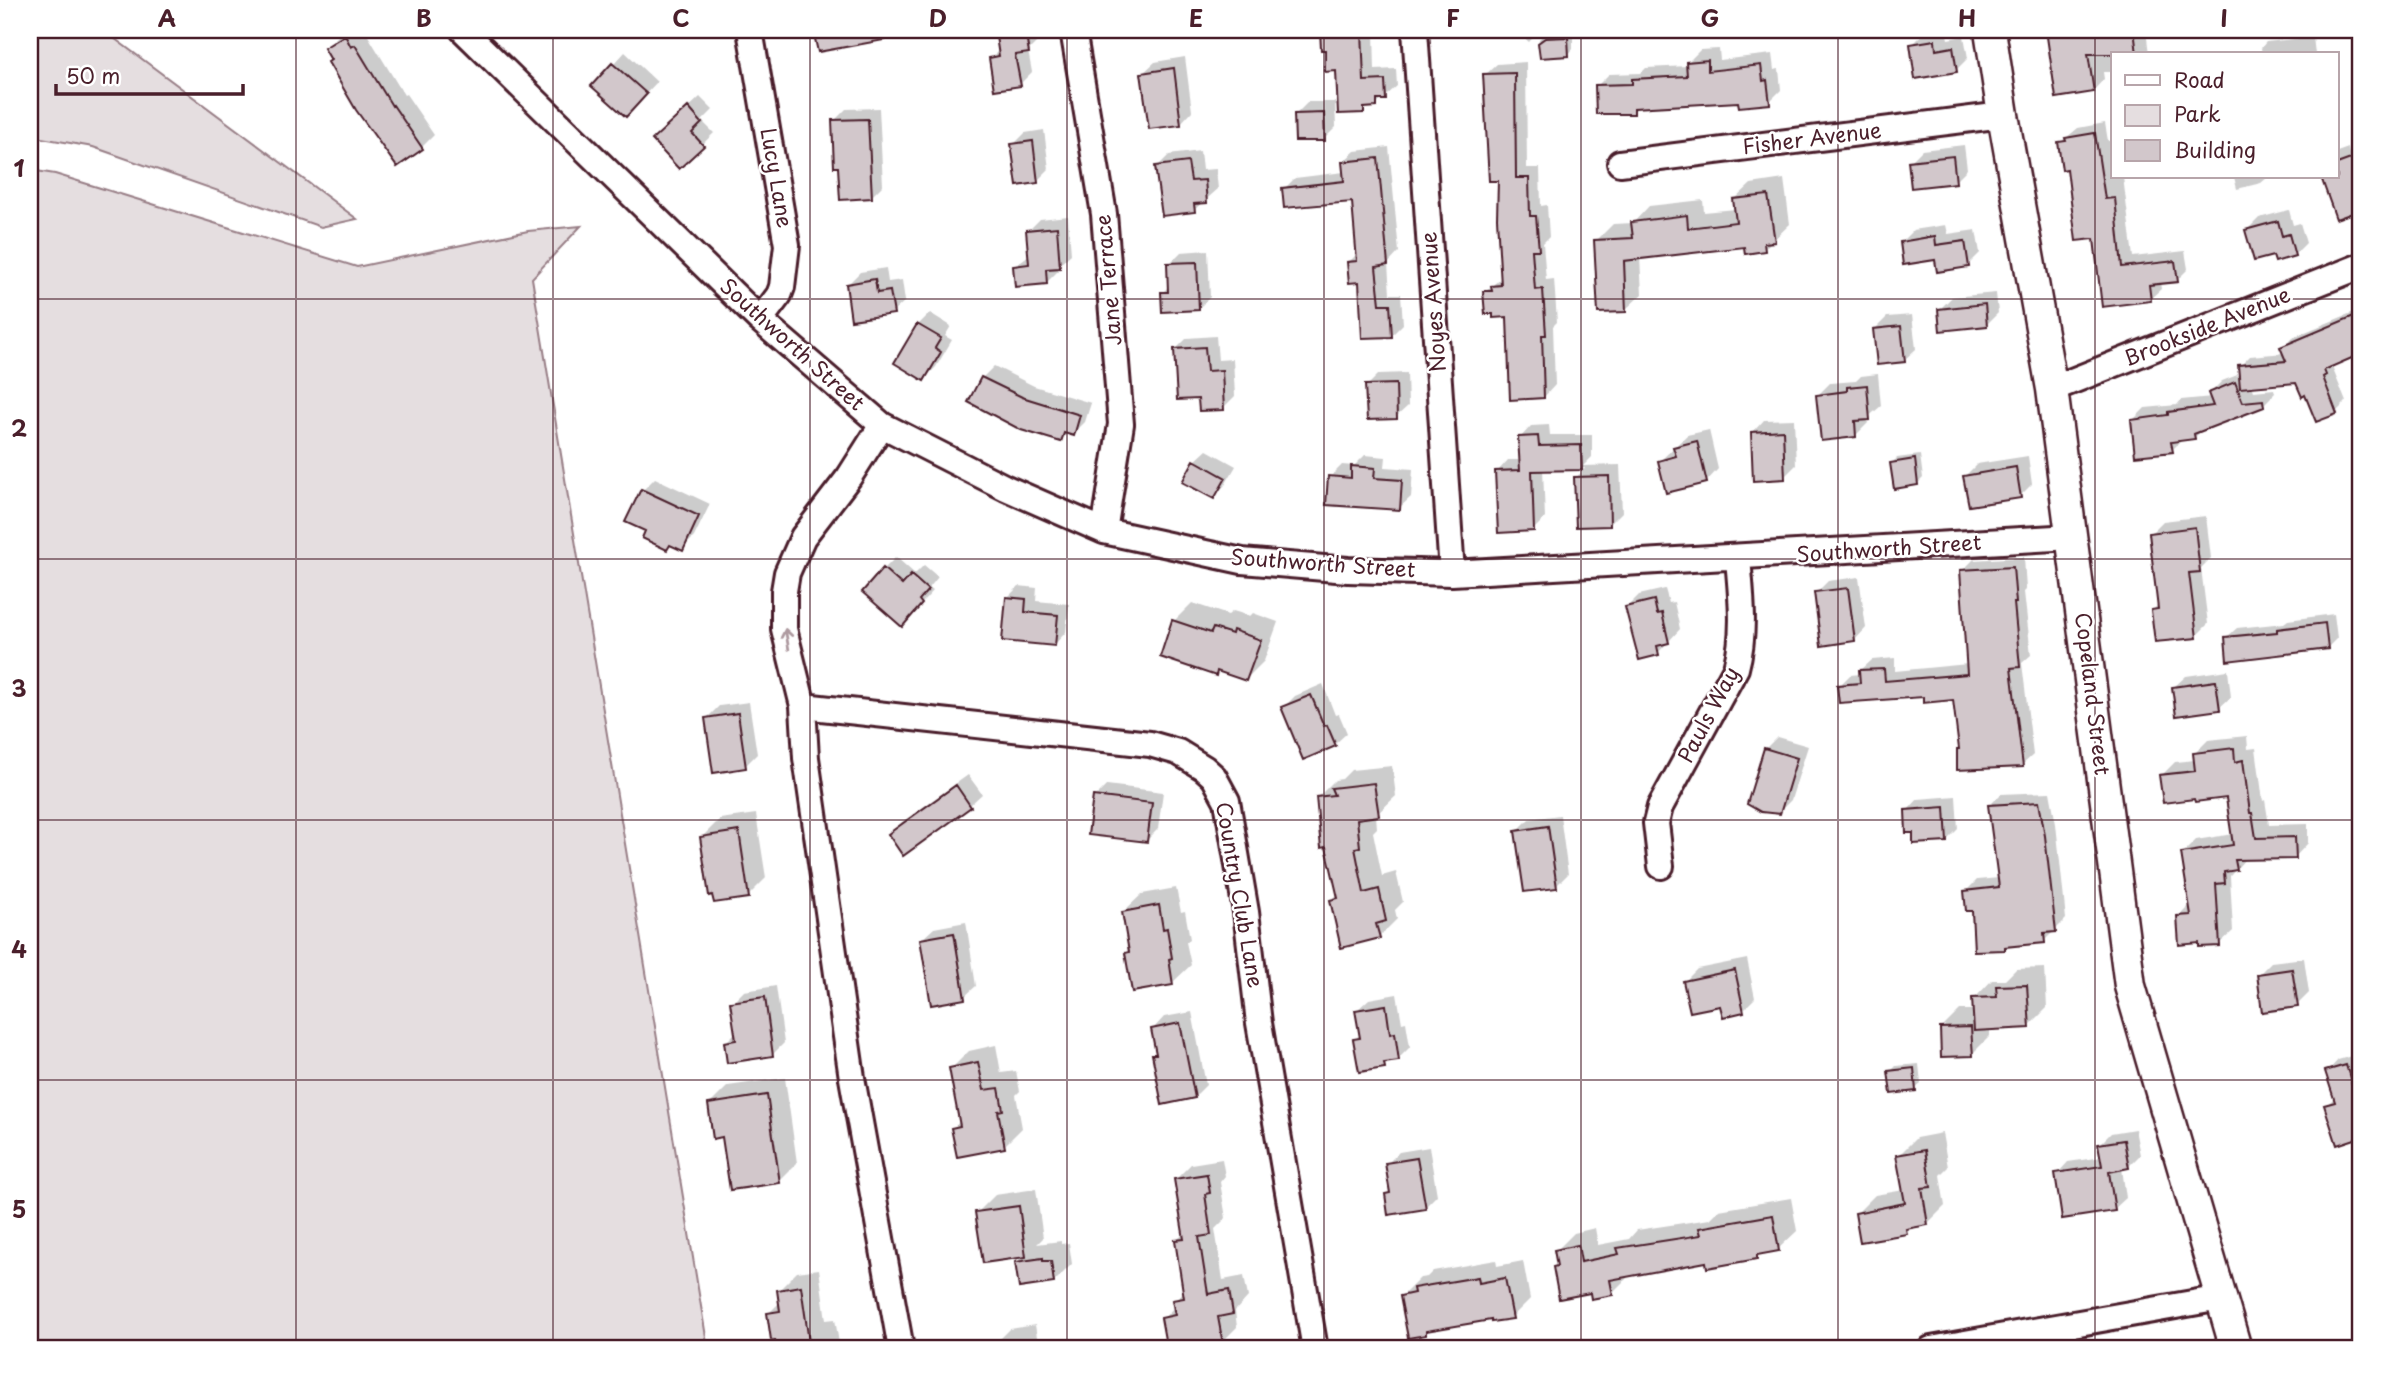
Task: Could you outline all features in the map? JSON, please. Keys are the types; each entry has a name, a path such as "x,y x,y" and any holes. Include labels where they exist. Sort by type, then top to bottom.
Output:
{"main road":[{"name":"Copeland Street","path":"1990,30 2052,389 2130,986 2236,1349"}],"street":[{"name":"Southworth Street","path":"463,30 760,320 882,425 1006,488 1104,531 1242,561 1348,570 1452,573 2072,537"},
{"name":"Lucy Lane","path":"750,30 787,245 779,295 760,320"},
{"name":"Jane Terrace","path":"1073,30 1104,214 1121,424 1104,531"},
{"name":"Noyes Avenue","path":"1416,30 1452,573"},
{"name":"Fisher Avenue","path":"1620,163 2003,115"},
{"name":"Brookside Avenue","path":"2052,389 2361,266"},
{"path":"882,425 855,469 803,537 787,573 784,591 785,629 803,706 806,758 852,1078 901,1349"},
{"name":"Pauls Way","path":"1661,866 1656,823 1660,807 1736,668 1741,650 1743,619 1738,558"},
{"name":"Country Club Lane","path":"803,706 1150,744 1178,752 1198,763 1214,777 1227,801 1232,829 1246,912 1259,1023 1315,1349"},
{"path":"1931,1349 2221,1298"}],"green space":[{"path":"30,30 103,30 357,219 321,227 93,147 30,136"},
{"path":"30,170 55,174 357,267 528,231 581,226 532,278 708,1349 548,1349 547,1343 534,1349 30,1349"}],"building":[{"path":"813,30 884,30 884,40 818,52"},
{"path":"995,30 1025,30 1029,53 1015,55 1021,86 994,90 989,58 999,56"},
{"path":"1320,30 1362,30 1364,81 1385,80 1386,100 1377,100 1377,107 1364,108 1364,113 1338,114 1336,71 1325,72 1325,50 1321,50"},
{"path":"2046,30 2134,30 2137,52 2088,54 2094,92 2056,98"},
{"path":"345,35 351,47 355,45 392,106 423,149 397,167 356,110 328,62 331,60 324,48"},
{"path":"1568,37 1569,56 1540,58 1538,43 1545,38"},
{"path":"1935,40 1936,50 1953,47 1957,72 1915,79 1910,44"},
{"path":"1708,60 1708,71 1761,65 1763,81 1767,80 1770,104 1739,107 1738,102 1634,108 1634,114 1596,114 1595,85 1632,84 1632,79 1687,76 1686,62"},
{"path":"612,63 647,94 626,117 591,86"},
{"path":"1174,68 1181,125 1149,129 1141,73"},
{"path":"1515,73 1516,178 1529,178 1530,216 1536,216 1539,250 1532,250 1535,290 1543,289 1546,335 1542,335 1544,398 1510,400 1507,317 1493,318 1493,314 1485,314 1483,291 1492,291 1491,286 1501,285 1498,181 1489,181 1483,74"},
{"path":"688,107 702,123 692,133 704,146 679,169 652,140"},
{"path":"1324,113 1325,141 1295,141 1294,114"},
{"path":"868,119 872,198 840,200 838,167 834,167 832,120"},
{"path":"2095,133 2105,199 2115,198 2122,267 2175,261 2178,282 2149,285 2151,301 2102,307 2094,239 2076,241 2067,169 2062,170 2058,142 2066,141 2065,138"},
{"path":"1033,141 1038,183 1017,186 1011,144"},
{"path":"1953,156 1956,183 1911,188 1908,161"},
{"path":"2356,157 2361,174 2361,210 2336,219 2321,178 2338,178 2338,164"},
{"path":"1378,158 1388,265 1376,267 1380,304 1390,304 1392,337 1362,338 1359,282 1349,283 1347,262 1357,261 1352,202 1284,208 1282,188 1344,181 1342,162"},
{"path":"1188,162 1191,181 1205,180 1207,203 1194,204 1195,212 1162,216 1155,166"},
{"path":"1768,195 1775,242 1764,243 1765,251 1745,254 1744,247 1624,261 1626,312 1598,313 1594,240 1633,238 1631,222 1687,215 1688,228 1736,222 1733,199"},
{"path":"2278,221 2282,236 2289,234 2295,256 2275,262 2273,256 2254,261 2245,230"},
{"path":"1057,227 1060,268 1046,269 1047,284 1015,287 1013,266 1029,264 1026,230"},
{"path":"1935,236 1936,245 1965,241 1969,267 1937,272 1935,260 1903,265 1900,242"},
{"path":"1197,262 1199,310 1162,312 1161,292 1168,292 1167,263"},
{"path":"875,279 877,293 890,291 894,314 851,320 846,284"},
{"path":"1985,304 1987,326 1940,331 1938,309"},
{"path":"2361,313 2361,354 2324,370 2326,375 2323,377 2337,414 2316,422 2305,395 2302,397 2296,383 2240,388 2238,365 2286,361 2280,347"},
{"path":"917,324 941,338 935,348 941,352 924,381 894,363"},
{"path":"1901,326 1905,362 1877,365 1873,329"},
{"path":"1205,347 1207,371 1222,370 1224,410 1199,411 1198,399 1177,400 1174,349"},
{"path":"981,377 1022,397 1080,415 1074,436 1064,433 1061,442 1021,430 968,402"},
{"path":"2235,382 2243,402 2263,400 2264,407 2194,434 2195,439 2171,442 2173,452 2135,456 2131,420 2213,406 2208,393"},
{"path":"1396,384 1397,419 1367,420 1365,385"},
{"path":"1867,385 1870,420 1855,421 1856,437 1821,441 1816,395"},
{"path":"1783,430 1785,479 1753,481 1751,432"},
{"path":"1538,436 1539,446 1581,445 1582,470 1532,471 1534,531 1498,533 1495,471 1520,470 1518,437"},
{"path":"1697,441 1707,483 1666,493 1658,461 1676,456 1673,447"},
{"path":"1915,459 1918,485 1894,489 1890,463"},
{"path":"1194,460 1226,478 1214,499 1182,482"},
{"path":"1351,466 1375,468 1374,478 1402,480 1400,510 1326,505 1328,476 1351,478"},
{"path":"2016,467 2021,498 1969,506 1963,476"},
{"path":"1609,476 1610,526 1576,527 1574,477"},
{"path":"641,489 699,516 683,551 670,545 667,550 642,538 645,531 625,522"},
{"path":"2195,527 2200,572 2189,573 2197,638 2155,642 2151,610 2158,609 2149,533"},
{"path":"2013,567 2020,667 2011,668 2023,767 1957,770 1959,749 1953,700 1923,703 1923,697 1839,703 1837,685 1860,683 1859,670 1884,669 1885,681 1967,674 1960,570"},
{"path":"883,568 902,585 911,575 928,590 919,600 922,604 902,627 862,592"},
{"path":"1848,588 1855,641 1821,646 1814,592"},
{"path":"1006,597 1026,599 1025,612 1058,615 1055,646 1002,641"},
{"path":"1654,600 1657,614 1662,613 1669,643 1657,646 1659,655 1639,660 1625,607"},
{"path":"1172,620 1211,633 1213,628 1232,634 1233,630 1261,640 1246,681 1217,671 1216,676 1160,657"},
{"path":"2325,623 2328,649 2227,661 2225,637 2277,632 2277,629"},
{"path":"2216,681 2220,710 2176,716 2172,687"},
{"path":"1311,695 1336,746 1303,760 1281,707"},
{"path":"738,713 746,768 713,773 705,718"},
{"path":"1764,748 1797,758 1780,814 1761,812 1747,804"},
{"path":"2234,748 2235,762 2243,760 2256,838 2295,837 2296,859 2235,860 2237,870 2224,872 2225,883 2216,884 2220,946 2199,947 2199,943 2179,945 2177,916 2191,915 2181,853 2233,845 2226,798 2163,803 2159,775 2195,771 2193,753"},
{"path":"1374,783 1379,816 1357,819 1360,847 1355,848 1364,893 1379,889 1386,921 1376,924 1380,938 1341,948 1330,900 1338,898 1326,847 1321,848 1316,797 1334,795 1331,788"},
{"path":"956,785 971,807 903,856 888,834"},
{"path":"1093,796 1152,803 1147,842 1088,835"},
{"path":"2039,802 2056,932 2044,933 2045,943 2005,947 2005,950 1974,951 1972,911 1966,911 1964,891 1999,887 1988,805"},
{"path":"1945,807 1947,842 1913,844 1913,833 1906,833 1905,810"},
{"path":"1548,826 1557,888 1524,892 1515,831"},
{"path":"739,831 749,898 714,903 712,895 709,896 700,837"},
{"path":"1159,905 1163,929 1167,928 1173,985 1132,992 1125,953 1129,952 1122,912"},
{"path":"954,933 965,999 931,1005 920,939"},
{"path":"2292,969 2298,1007 2262,1012 2257,974"},
{"path":"1735,970 1744,1012 1723,1017 1720,1006 1690,1012 1683,981"},
{"path":"2027,985 2030,1028 1974,1031 1972,998 1997,997 1996,986"},
{"path":"765,997 773,1056 727,1063 724,1042 736,1040 730,1002"},
{"path":"1386,1005 1390,1034 1395,1033 1399,1061 1384,1063 1385,1068 1359,1072 1353,1039 1360,1038 1355,1010"},
{"path":"1180,1023 1195,1098 1162,1105 1152,1054 1156,1054 1151,1029"},
{"path":"1971,1027 1973,1056 1941,1057 1940,1028"},
{"path":"978,1062 984,1090 999,1088 1003,1110 998,1111 1005,1148 957,1157 951,1128 960,1126 949,1068"},
{"path":"2346,1065 2361,1114 2361,1137 2337,1145 2324,1105 2335,1102 2325,1071"},
{"path":"1914,1068 1916,1091 1891,1094 1888,1071"},
{"path":"767,1095 780,1183 730,1190 722,1137 713,1139 708,1104"},
{"path":"2124,1140 2129,1168 2109,1172 2115,1211 2062,1219 2055,1173 2102,1166 2098,1144"},
{"path":"1925,1150 1931,1187 1922,1188 1928,1225 1906,1229 1907,1234 1860,1242 1855,1213 1905,1203 1896,1155"},
{"path":"1417,1158 1426,1209 1388,1215 1385,1194 1390,1193 1385,1163"},
{"path":"1207,1174 1210,1193 1205,1194 1211,1235 1199,1237 1208,1294 1229,1290 1233,1314 1218,1317 1223,1344 1181,1349 1180,1342 1166,1345 1161,1318 1175,1315 1172,1300 1184,1298 1175,1240 1184,1239 1174,1179"},
{"path":"1019,1206 1026,1257 983,1263 975,1212"},
{"path":"1773,1215 1779,1251 1757,1255 1757,1259 1707,1268 1706,1262 1610,1280 1613,1295 1591,1299 1590,1293 1559,1299 1553,1267 1557,1266 1554,1250 1578,1245 1581,1262 1619,1254 1617,1248 1701,1235 1699,1228"},
{"path":"1043,1258 1043,1261 1051,1261 1054,1283 1019,1288 1015,1262"},
{"path":"1478,1277 1479,1283 1505,1278 1513,1319 1426,1331 1426,1335 1408,1338 1400,1296 1414,1293 1413,1288"},
{"path":"801,1286 810,1349 776,1349 775,1340 771,1340 767,1313 780,1311 777,1290"}]}
